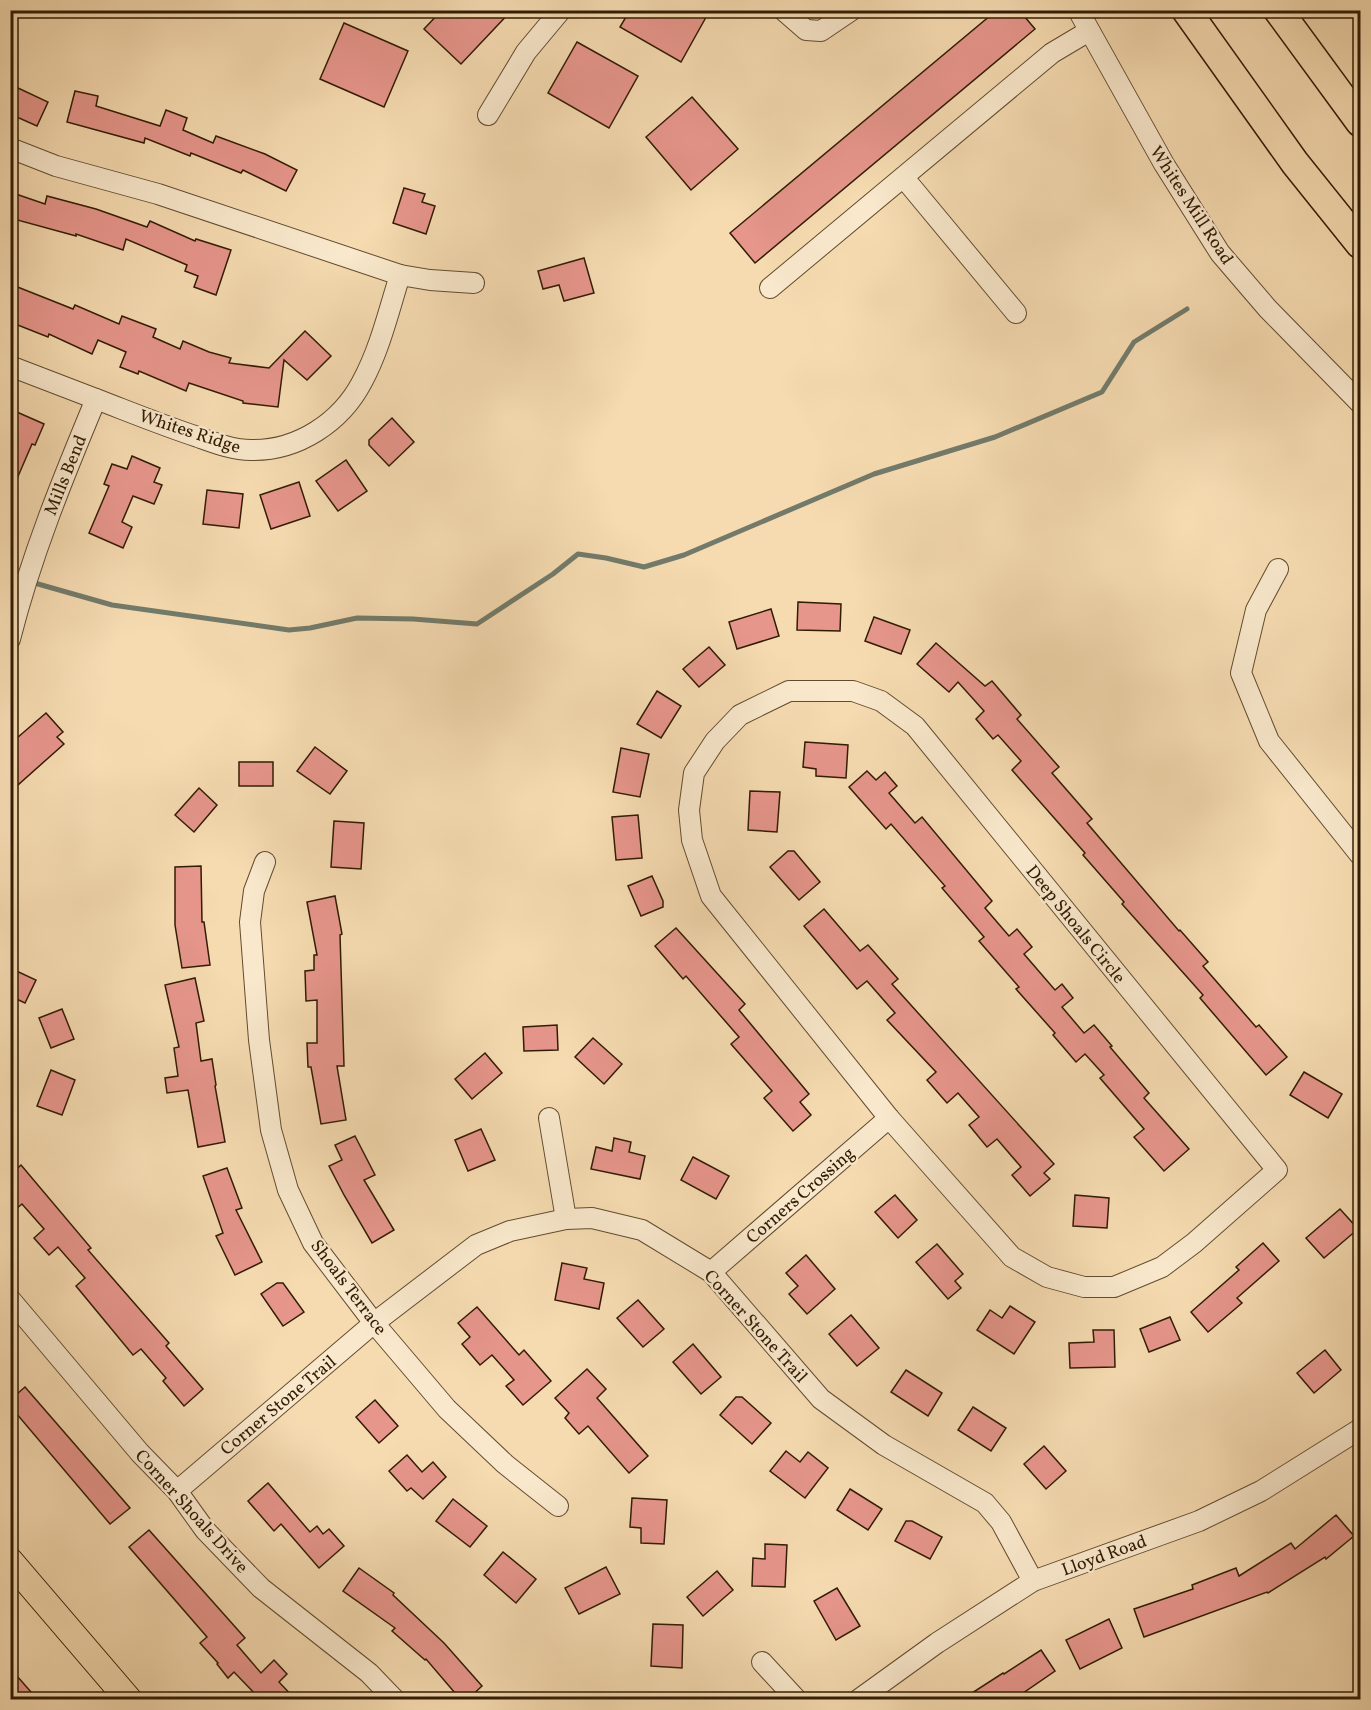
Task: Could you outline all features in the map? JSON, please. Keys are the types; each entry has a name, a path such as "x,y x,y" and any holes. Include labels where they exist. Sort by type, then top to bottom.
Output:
{"highway":[{"path":"1186,10 1295,164 1360,244"},
{"path":"1278,10 1360,122"}],"main road":[{"path":"10,1561 129,1700"}],"street":[{"path":"488,115 526,52 561,10"},
{"path":"783,10 806,30 821,31 852,10"},
{"name":"Whites Mill Road","path":"1078,10 1164,164 1220,254 1268,309 1360,403"},
{"path":"770,288 1052,53 1089,31"},
{"path":"10,148 56,166 158,194 400,275 474,283"},
{"path":"904,178 1016,313"},
{"name":"Whites Ridge","path":"96,399 179,431 234,448 265,449 293,443 325,426 350,402 370,365 400,275"},
{"path":"10,366 96,399"},
{"name":"Mills Bend","path":"10,639 20,598 43,531 96,399"},
{"path":"1278,569 1256,610 1241,673 1269,741 1360,855"},
{"name":"Deep Shoals Circle","path":"789,691 854,691 881,701 915,726 1277,1170 1194,1243 1162,1267 1114,1287 1084,1287 1047,1277 1012,1257 889,1118 711,896 692,840 689,810 694,773 715,741 740,715 789,691"},
{"name":"Shoals Terrace","path":"265,862 254,891 250,922 259,1040 271,1130 288,1190 313,1243 374,1323 447,1409 505,1464 558,1506"},
{"path":"549,1118 566,1219"},
{"name":"Corners Crossing","path":"711,1272 889,1118"},
{"name":"Corner Stone Trail","path":"177,1491 374,1323 476,1245 510,1231 566,1219 592,1218 642,1230 711,1272 821,1399 884,1445 985,1503 1001,1522 1033,1581"},
{"name":"Corner Shoals Drive","path":"10,1299 140,1453 177,1491 205,1530 261,1588 369,1673 395,1700"},
{"name":"Lloyd Road","path":"858,1700 937,1643 1033,1581 1199,1521 1261,1491 1360,1429"},
{"path":"762,1662 797,1700"}],"building":[{"path":"442,10 512,10 461,64 424,29"},
{"path":"630,10 710,10 681,62 620,27"},
{"path":"997,10 1019,10 1035,29 755,263 730,233"},
{"path":"344,23 408,51 384,107 320,79"},
{"path":"577,42 638,76 609,128 548,93"},
{"path":"18,88 48,102 37,126 10,114 10,104"},
{"path":"75,91 98,96 96,106 160,126 166,110 187,118 183,130 213,143 216,136 265,154 297,170 286,191 243,170 241,173 145,138 144,143 67,122"},
{"path":"692,97 738,149 691,190 646,137"},
{"path":"404,188 425,194 422,202 435,206 426,234 393,223"},
{"path":"10,192 45,204 47,196 96,209 147,227 150,221 195,241 196,239 231,250 216,295 194,287 198,276 185,271 187,265 126,239 123,250 76,234 76,236 10,218"},
{"path":"584,258 594,293 564,301 559,285 543,289 538,271"},
{"path":"10,284 73,309 75,305 119,324 122,316 156,329 153,337 180,349 183,341 231,358 229,363 269,368 305,331 331,356 307,380 284,360 278,407 243,403 243,401 189,383 186,391 139,371 138,374 120,367 126,352 98,340 92,354 49,334 48,337 10,322"},
{"path":"10,409 44,424 35,445 32,444 10,495"},
{"path":"392,418 414,442 389,466 369,445 369,440"},
{"path":"132,456 160,468 154,482 162,485 154,504 133,496 122,522 132,527 123,548 89,533 109,486 104,484 112,464 127,469"},
{"path":"346,460 367,491 338,511 316,481"},
{"path":"299,482 310,516 271,529 260,495"},
{"path":"207,490 243,494 239,528 203,524"},
{"path":"798,602 841,604 840,631 797,630"},
{"path":"771,609 779,636 737,649 729,622"},
{"path":"874,617 910,630 901,654 865,641"},
{"path":"936,643 985,686 992,681 1021,715 1017,719 1059,767 1052,773 1092,819 1087,823 1208,962 1203,966 1256,1027 1259,1025 1287,1057 1266,1075 1200,998 1203,995 1122,904 1124,902 1083,855 1085,853 1012,770 1021,761 998,735 993,739 976,719 984,711 958,682 949,692 917,664"},
{"path":"709,647 725,665 699,687 683,669"},
{"path":"657,691 681,706 661,738 637,724"},
{"path":"46,713 63,732 57,737 64,744 10,792 10,744"},
{"path":"805,742 848,745 846,778 816,776 816,769 803,767"},
{"path":"315,747 347,771 330,794 297,771"},
{"path":"621,748 649,754 640,797 613,792"},
{"path":"239,762 273,762 273,786 239,786"},
{"path":"867,771 876,780 885,772 897,786 889,793 915,823 922,817 992,901 985,908 1009,936 1017,929 1032,947 1024,954 1055,990 1062,984 1073,998 1062,1007 1084,1033 1094,1025 1149,1093 1144,1098 1189,1149 1164,1171 1134,1137 1144,1129 1100,1078 1104,1075 1085,1054 1076,1062 1053,1035 1055,1033 1016,989 1019,987 979,941 984,937 942,888 945,886 891,824 886,829 849,787"},
{"path":"199,788 217,805 194,832 175,815"},
{"path":"750,791 780,792 777,832 748,830"},
{"path":"638,815 642,858 616,860 612,817"},
{"path":"334,821 364,823 361,869 331,867"},
{"path":"788,851 794,851 820,882 799,900 770,867"},
{"path":"201,866 202,922 204,922 210,965 182,968 175,925 175,867"},
{"path":"652,876 663,901 663,907 641,916 628,886"},
{"path":"335,896 342,934 340,935 344,1066 337,1066 346,1120 321,1124 311,1067 308,1067 307,1043 317,1043 317,1000 306,1001 305,971 314,970 314,955 317,955 307,902"},
{"path":"824,909 860,951 868,945 898,979 892,984 1054,1164 1044,1173 1050,1179 1030,1196 1012,1175 1021,1167 997,1139 987,1147 969,1125 979,1117 958,1093 947,1103 927,1080 936,1072 887,1020 895,1013 867,981 857,989 804,926"},
{"path":"676,928 745,1004 739,1010 809,1094 800,1102 811,1115 793,1131 764,1098 772,1091 731,1044 739,1037 686,976 683,979 655,946"},
{"path":"10,968 36,980 25,1003 10,996"},
{"path":"195,978 204,1021 196,1023 201,1061 212,1059 225,1142 198,1147 188,1090 167,1093 165,1078 178,1076 174,1048 179,1047 165,985"},
{"path":"62,1009 74,1039 51,1048 39,1018"},
{"path":"557,1025 558,1050 524,1051 523,1027"},
{"path":"593,1038 622,1064 604,1084 575,1057"},
{"path":"485,1053 502,1073 472,1099 455,1079"},
{"path":"51,1070 75,1080 62,1115 37,1106"},
{"path":"1304,1072 1342,1094 1328,1118 1290,1095"},
{"path":"481,1129 495,1160 468,1171 455,1140"},
{"path":"355,1136 375,1175 364,1180 394,1230 372,1243 329,1166 342,1160 335,1145"},
{"path":"614,1138 631,1142 629,1152 645,1156 640,1179 591,1169 596,1147 612,1151"},
{"path":"693,1157 729,1176 716,1199 681,1180"},
{"path":"21,1165 91,1248 88,1250 169,1343 166,1346 203,1389 184,1406 163,1381 166,1378 141,1349 133,1355 76,1286 85,1278 58,1247 49,1255 34,1238 44,1229 22,1204 10,1214 10,1175"},
{"path":"227,1168 242,1208 236,1210 262,1262 235,1275 216,1236 223,1233 203,1176"},
{"path":"895,1195 917,1220 898,1238 875,1212"},
{"path":"1075,1195 1109,1198 1107,1228 1073,1226"},
{"path":"1340,1209 1358,1229 1324,1258 1306,1238"},
{"path":"1263,1243 1279,1261 1237,1298 1242,1303 1208,1332 1191,1312 1239,1270 1236,1267"},
{"path":"937,1244 963,1274 955,1281 961,1288 948,1299 916,1262"},
{"path":"806,1255 835,1289 807,1314 789,1294 798,1286 786,1273"},
{"path":"562,1263 587,1268 584,1279 604,1283 599,1309 555,1300"},
{"path":"277,1283 283,1283 304,1312 283,1326 261,1294"},
{"path":"638,1300 664,1329 643,1347 617,1318"},
{"path":"1010,1306 1035,1322 1014,1354 977,1330 990,1310 1002,1318"},
{"path":"477,1307 519,1355 524,1350 551,1381 523,1405 506,1386 514,1380 492,1355 480,1365 462,1344 470,1337 458,1323"},
{"path":"851,1315 879,1348 857,1366 829,1334"},
{"path":"1170,1317 1180,1340 1149,1352 1140,1329"},
{"path":"1093,1330 1114,1330 1115,1367 1070,1368 1069,1343 1094,1342"},
{"path":"693,1344 721,1377 701,1394 673,1362"},
{"path":"1325,1350 1341,1370 1314,1393 1297,1373"},
{"path":"587,1369 606,1389 597,1398 648,1456 629,1473 588,1426 579,1434 565,1418 569,1413 555,1398"},
{"path":"906,1370 942,1393 928,1416 891,1392"},
{"path":"25,1387 130,1508 110,1524 10,1406 10,1400"},
{"path":"736,1397 742,1397 771,1423 752,1444 720,1415"},
{"path":"375,1400 398,1426 379,1443 356,1417"},
{"path":"973,1407 1006,1428 991,1451 958,1430"},
{"path":"1044,1446 1066,1471 1046,1489 1024,1464"},
{"path":"786,1451 800,1462 808,1452 828,1468 805,1498 770,1471"},
{"path":"407,1455 422,1472 433,1462 446,1477 423,1499 411,1488 407,1491 389,1471"},
{"path":"268,1483 310,1532 317,1526 323,1534 329,1529 344,1546 319,1568 281,1524 274,1531 248,1501"},
{"path":"850,1489 882,1509 868,1530 837,1510"},
{"path":"632,1498 667,1500 664,1544 641,1543 641,1528 630,1527"},
{"path":"453,1499 487,1526 470,1547 436,1521"},
{"path":"1336,1515 1354,1536 1326,1559 1325,1557 1268,1593 1144,1637 1134,1609 1193,1589 1192,1585 1236,1568 1239,1576 1291,1543 1295,1549"},
{"path":"906,1521 912,1521 942,1537 930,1559 895,1541"},
{"path":"149,1530 245,1638 237,1645 261,1673 274,1660 287,1674 279,1682 296,1700 261,1700 234,1672 228,1678 200,1643 207,1637 129,1547"},
{"path":"765,1544 787,1545 785,1587 752,1586 753,1558 765,1559"},
{"path":"503,1552 536,1579 516,1603 484,1575"},
{"path":"606,1567 620,1594 579,1614 565,1588"},
{"path":"359,1568 394,1593 393,1595 444,1643 482,1686 467,1700 461,1700 426,1659 392,1631 395,1628 343,1591"},
{"path":"717,1571 733,1590 703,1616 687,1597"},
{"path":"837,1588 860,1626 836,1640 814,1601"},
{"path":"1109,1619 1122,1648 1080,1669 1066,1640"},
{"path":"653,1624 683,1625 682,1668 651,1666"},
{"path":"1041,1650 1055,1671 1013,1700 961,1700 1004,1674"},
{"path":"10,1668 38,1700 10,1700"}],"waterway":[{"path":"31,582 112,605 289,630 357,618 477,624 553,574 578,554 644,567 684,555 874,474 995,437 1102,392 1134,342 1187,309"},
{"path":"10,579 22,580"}]}
